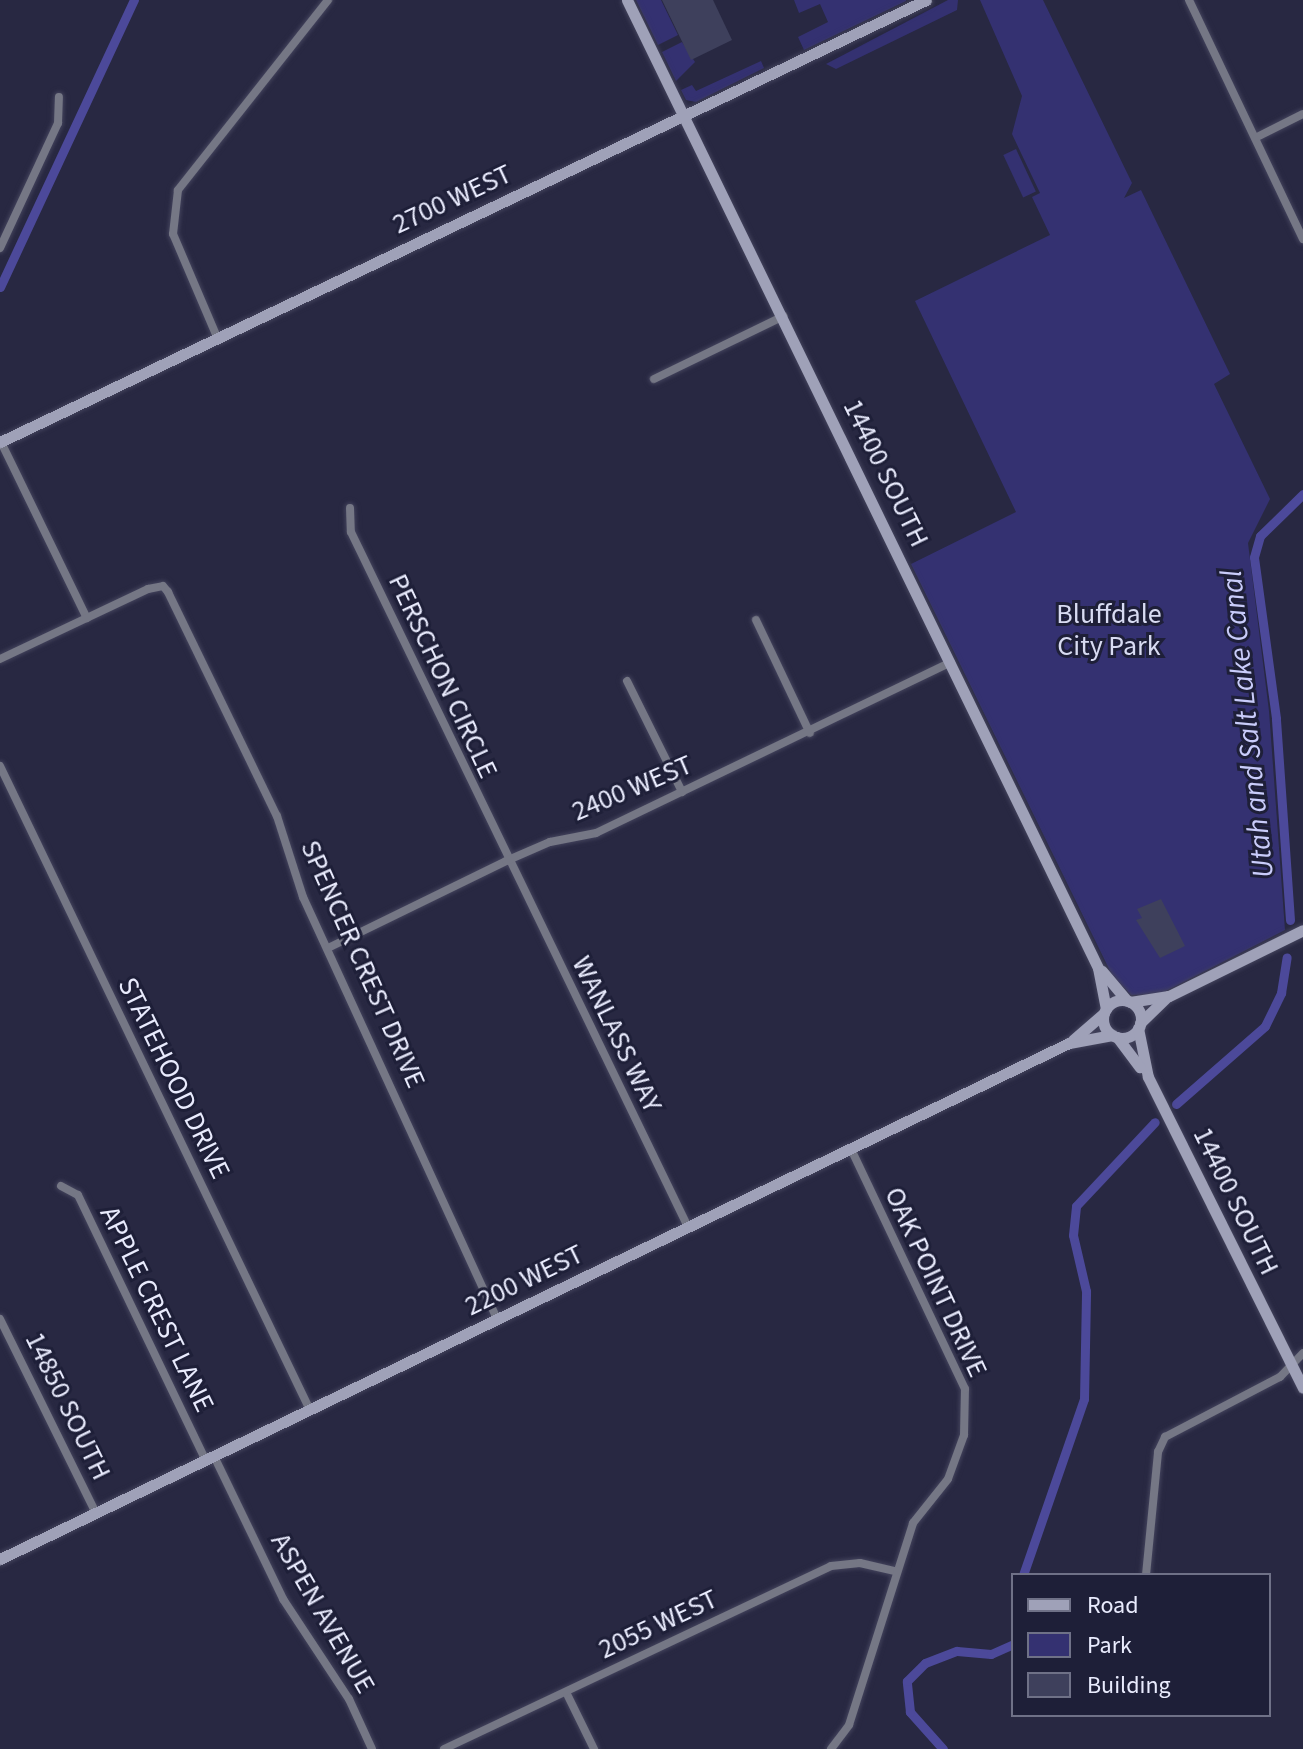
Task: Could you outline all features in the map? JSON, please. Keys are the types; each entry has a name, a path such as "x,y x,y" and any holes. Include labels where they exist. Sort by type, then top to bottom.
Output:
{"street":[{"path":"217,337 176,244 178,190 328,0"},
{"name":"14400 SOUTH","path":"627,0 784,316 1098,968 1128,1002 1139,1026 1148,1077"},
{"name":"2700 WEST","path":"0,442 926,0"},
{"path":"1189,0 1303,239"},
{"path":"0,248 58,123 59,97"},
{"path":"1257,137 1303,114"},
{"path":"654,379 784,316"},
{"path":"0,442 87,618 0,659"},
{"name":"PERSCHON CIRCLE","path":"350,508 351,532 506,861"},
{"name":"SPENCER CREST DRIVE","path":"87,618 163,586 277,816 328,948 498,1320"},
{"path":"756,620 810,733"},
{"name":"2400 WEST","path":"328,948 550,842 596,833 810,733 951,662"},
{"path":"627,681 682,792"},
{"name":"STATEHOOD DRIVE","path":"0,766 309,1408"},
{"name":"WANLASS WAY","path":"506,861 688,1227"},
{"path":"1128,1002 1169,996 1303,930"},
{"name":"14400 SOUTH","path":"1098,968 1105,1011 1114,1036 1148,1077 1303,1388"},
{"path":"1139,1026 1169,996"},
{"name":"2200 WEST","path":"0,1559 309,1408 852,1151 1069,1043 1105,1011 1128,1002"},
{"name":"2200 WEST","path":"1069,1043 1114,1036 1139,1026"},
{"name":"OAK POINT DRIVE","path":"831,1749 849,1725 872,1643 913,1523 948,1479 964,1435 965,1389 852,1151"},
{"name":"APPLE CREST LANE","path":"61,1186 78,1195 210,1457"},
{"name":"14850 SOUTH","path":"0,1319 96,1513"},
{"path":"1146,1573 1158,1452 1165,1437 1280,1377 1303,1353"},
{"name":"ASPEN AVENUE","path":"210,1457 283,1599 349,1699 372,1749"},
{"name":"2055 WEST","path":"444,1749 831,1566 860,1563 896,1571"},
{"path":"566,1692 594,1749"}],"green space":[{"path":"636,0 661,0 678,35 658,45"},
{"path":"794,0 906,1 804,50 798,37 828,22 820,4 799,13"},
{"path":"948,0 958,0 957,10 836,69 826,64"},
{"name":"Bluffdale City Park","path":"980,0 1043,0 1132,183 1124,198 1141,190 1230,374 1214,384 1270,499 1248,543 1269,711 1285,930 1160,994 1131,995 1112,975 911,564 1016,512 915,301 1050,235 1032,197 1040,193 1012,134 1022,96"},
{"path":"682,42 695,62 676,81 662,52"},
{"path":"761,61 764,68 696,102 686,100 681,90 692,85 696,91"},
{"path":"1016,149 1036,192 1023,198 1003,155"}],"building":[{"path":"662,0 713,0 732,40 691,60"},
{"path":"1161,899 1185,946 1160,958 1136,920 1142,918 1137,909"}],"waterway":[{"path":"0,287 134,0"},
{"name":"Utah and Salt Lake Canal","path":"1290,920 1276,718 1254,557 1260,536 1303,494"},
{"name":"Utah and Salt Lake Canal","path":"1176,1104 1265,1026 1281,993 1287,957"},
{"name":"Utah and Salt Lake Canal","path":"1024,1573 1084,1399 1086,1291 1073,1235 1076,1206 1155,1122"},
{"name":"Utah and Salt Lake Canal","path":"943,1749 910,1712 907,1681 925,1663 957,1651 991,1654 1011,1645"}]}
